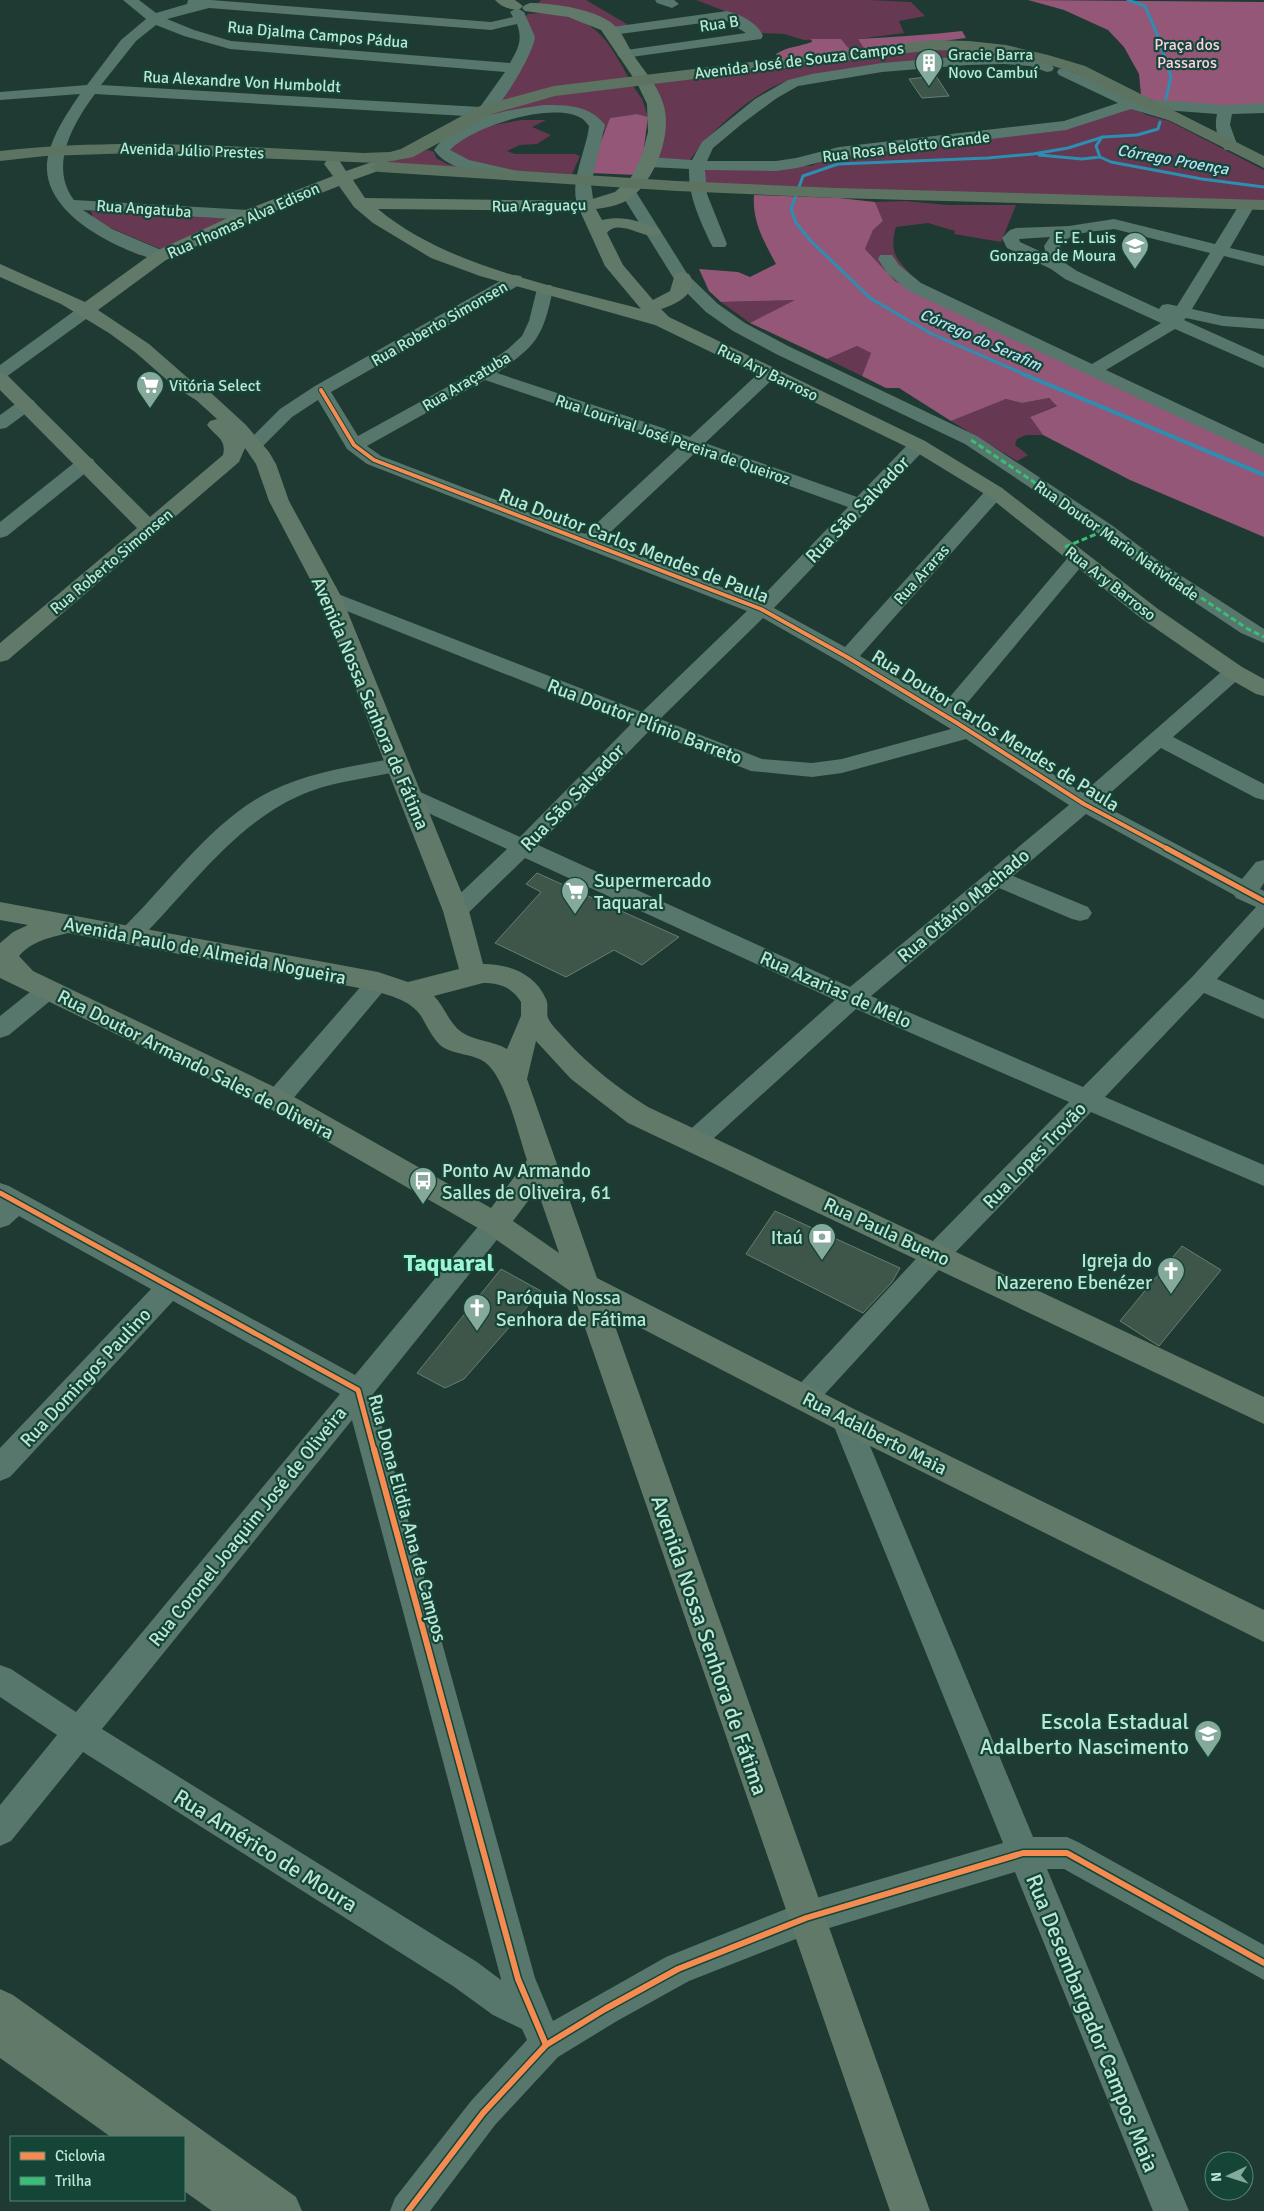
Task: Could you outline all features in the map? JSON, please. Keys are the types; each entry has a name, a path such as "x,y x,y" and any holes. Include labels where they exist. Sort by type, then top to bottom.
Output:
{"highway":[{"name":"Avenida José de Souza Campos","path":"378,162 407,153 481,113 533,95 643,78 932,45 981,45 1011,57 1050,58 1079,69 1264,163"},
{"path":"429,142 461,134 481,113"},
{"name":"Avenida Júlio Prestes","path":"0,156 111,146 172,147 345,158 378,162"},
{"name":"Avenida Júlio Prestes","path":"0,163 58,152 169,154 338,171"},
{"path":"378,162 559,178 836,192 1255,205"}],"main road":[{"path":"521,10 573,14 606,26 612,31 624,54 651,94 658,113 649,162 628,192"},
{"name":"Rua Thomas Alva Edison","path":"87,310 160,256 338,171 378,162"},
{"path":"338,171 360,203 379,218 437,254 462,264 596,302 656,313 677,296 682,288 682,278"},
{"name":"Rua Araguaçu","path":"360,203 586,206 613,200 628,192"},
{"path":"379,218 409,205"},
{"name":"Rua Ary Barroso","path":"586,206 614,266 656,313 769,373 918,445 995,492 1150,614 1234,672 1264,688"},
{"path":"598,234 600,227 623,222 652,232"},
{"name":"Avenida Nossa Senhora de Fátima","path":"0,270 54,293 87,310 142,348 182,384 215,406 246,437 266,464 279,501 331,598 396,765 456,911 473,973"},
{"path":"596,302 621,297 630,286"},
{"path":"0,378 24,400 149,528"},
{"name":"Avenida Nossa Senhora de Fátima","path":"182,384 200,409 234,442 235,451 232,458 222,467"},
{"path":"222,467 243,454 246,437"},
{"path":"222,467 238,464 250,466 279,501"},
{"name":"Rua Roberto Simonsen","path":"0,655 222,467"},
{"name":"Avenida Paulo de Almeida Nogueira","path":"0,911 131,934 378,982 408,992"},
{"path":"24,979 5,957 9,948 18,940 67,924"},
{"name":"Rua Doutor Armando Sales de Oliveira","path":"0,967 277,1100 495,1224"},
{"path":"408,992 438,986 473,973 499,975 522,984 531,995 535,1008 534,1018 520,1048 514,1077"},
{"path":"408,992 426,1004 449,1036 465,1045 485,1050 502,1062 514,1077"},
{"name":"Rua Paula Bueno","path":"534,1018 560,1052 582,1074 612,1098 638,1114 1264,1411"},
{"name":"Avenida Nossa Senhora de Fátima","path":"514,1077 584,1285 910,2211"},
{"path":"495,1224 542,1160"},
{"name":"Rua Adalberto Maia","path":"495,1224 584,1285 845,1419 1264,1627"},
{"path":"0,2008 178,2136"},
{"path":"0,2035 142,2136"},
{"path":"185,2141 282,2211"},
{"path":"185,2168 246,2211"}],"street":[{"name":"Rua Djalma Campos Pádua","path":"130,0 155,19 213,41 251,48 513,68"},
{"path":"163,0 491,26 521,10 528,41 524,53 481,113"},
{"path":"160,256 95,226 78,215 62,196 55,179 58,152 70,120 90,89 128,41 155,19 180,10 210,4"},
{"name":"Rua B","path":"612,31 727,15 743,22 756,36 624,54"},
{"path":"719,244 696,185 701,154 708,145 778,90 794,83 811,79 943,62 1011,57 1038,72 1066,75 1091,84 1130,104 1158,114 1175,117"},
{"path":"1052,84 1064,82 1066,75"},
{"name":"Rua Alexandre Von Humboldt","path":"0,96 54,90 90,89 481,113"},
{"name":"Rua Rosa Belotto Grande","path":"649,162 776,166 797,163 839,152 1036,130 1088,119 1130,104"},
{"path":"1153,105 1226,110 1264,108"},
{"name":"Rua Ary Barroso","path":"461,134 528,110 565,110 593,119 597,125 596,135 582,184 586,206"},
{"path":"1226,110 1222,125 1230,147"},
{"path":"461,134 446,143 442,150 448,158 516,175"},
{"name":"Rua Doutor Mario Natividade","path":"628,192 682,278 712,308 739,327 782,350 971,440 1106,530 1168,576 1248,630 1264,637"},
{"name":"Rua Angatuba","path":"68,204 249,215"},
{"path":"1094,370 1177,317 1217,251 1255,205"},
{"path":"1264,261 1217,251 1114,224 1070,231 1016,233 1010,238 1013,245 1057,265 1071,275 1129,302 1177,317 1264,363"},
{"path":"1057,265 1052,246 1058,237 1070,231"},
{"path":"886,259 894,269 915,287 1264,451"},
{"name":"Rua Roberto Simonsen","path":"246,437 322,390 515,280"},
{"name":"Rua Araçatuba","path":"354,446 484,374 514,353 529,338 538,322 545,289"},
{"name":"Rua Thomas Alva Edison","path":"0,373 87,310"},
{"path":"1177,317 1264,324"},
{"path":"588,542 769,373"},
{"name":"Rua Lourival José Pereira de Queiroz","path":"484,374 692,444 861,505"},
{"name":"Rua Doutor Carlos Mendes de Paula","path":"322,390 354,446 374,460 760,609 847,657 945,716 1084,804 1254,897"},
{"path":"0,391 24,400 0,424"},
{"name":"Rua São Salvador","path":"456,911 523,847 646,721 760,609 918,445"},
{"path":"0,532 86,463"},
{"name":"Rua Araras","path":"847,657 995,492"},
{"path":"945,716 1072,553 1106,530"},
{"name":"Rua Doutor Plínio Barreto","path":"331,598 759,766 812,770 842,766 969,731"},
{"name":"Rua Otávio Machado","path":"694,1140 853,998 1084,804 1234,672"},
{"path":"1158,738 1264,793"},
{"path":"131,934 155,912 190,871 232,829 277,797 302,786 396,765"},
{"name":"Rua Azarias de Melo","path":"410,796 853,998 1264,1176"},
{"path":"1254,897 1264,868"},
{"path":"995,877 1080,913"},
{"name":"Rua Lopes Trovão","path":"804,1398 936,1255 1201,982 1264,912"},
{"path":"277,1100 378,982"},
{"path":"1201,982 1264,1010"},
{"path":"0,1029 48,990"},
{"name":"Rua Dona Elidia Ana de Campos","path":"5,1204 170,1287 358,1390 518,1979 540,2031"},
{"name":"Rua Coronel Joaquim José de Oliveira","path":"0,1830 495,1224"},
{"name":"Rua Domingos Paulino","path":"0,1468 170,1287"},
{"name":"Rua Desembargador Campos Maia","path":"845,1419 1171,2211"},
{"name":"Rua Américo de Moura","path":"0,1679 79,1732 465,1974 540,2031"},
{"path":"408,2211 483,2113 540,2031 678,1969 806,1918 1023,1854 1067,1853 1264,1963"}],"shaded area":[{"path":"541,0 586,0 630,26 613,27 536,6"},
{"path":"696,0 869,0 911,2 925,16 899,21 904,33 858,39 865,50 851,51 841,39 804,40 784,34 760,33 730,13"},
{"path":"543,13 576,20 597,31 613,50 629,78 492,105 529,49 524,19 528,14"},
{"path":"959,48 1003,53 1012,57 814,75 784,82 758,95 732,115 708,138 690,160 657,159 649,81 909,51"},
{"path":"631,83 642,99 648,117 637,114 610,118 605,131 583,111 557,107 483,122 491,113 547,96"},
{"path":"1130,107 1147,115 1169,121 1264,170 1264,205 696,185 698,165 811,166 827,159 1054,130"},
{"path":"521,120 546,120 532,127 551,135 537,144 520,145 507,151 515,154 575,154 580,156 572,174 517,171 455,158 447,146 484,127"},
{"path":"428,150 434,152 436,158 447,164 460,166 460,169 385,163"},
{"path":"905,201 947,205 1016,205 1001,242 954,234 955,231 928,223 896,227 893,240 894,250 914,281 915,290 895,281 865,249 873,230 883,221 875,202"},
{"path":"91,211 234,219 163,250 94,221"},
{"path":"796,300 750,323 721,302"},
{"path":"857,346 871,353 862,376 827,359"},
{"path":"1048,398 1058,405 1030,417 1043,435 1026,435 1017,439 1015,445 1028,455 1017,461 951,421 1006,399 1022,403"}],"green space":[{"name":"Praça dos Passaros","path":"1028,0 1264,2 1264,105 1223,107 1163,105 1141,95 1139,74 1124,47 1108,30 1064,10"},
{"path":"962,31 966,38 912,45 868,47 865,50 858,39 923,35"},
{"path":"811,39 841,39 851,51 780,60 776,54 785,49 812,42"},
{"path":"637,114 648,117 643,155 636,175 591,173 594,159 610,118"},
{"path":"754,195 839,198 875,202 883,221 873,230 865,249 895,281 1264,456 1264,537 1130,480 1043,435 1030,417 1057,406 1049,398 1022,403 1006,399 951,421 899,388 886,388 862,376 871,353 857,346 827,359 750,323 795,300 721,302 709,291 699,269 738,272 750,277 776,264 763,239 757,222"}],"building":[{"name":"Gracie Barra Novo Cambuí","path":"936,76 949,96 922,98 909,79"},
{"name":"Supermercado Taquaral","path":"537,873 679,937 642,965 614,950 566,977 495,943 541,892 526,884"},
{"name":"Itaú","path":"775,1211 900,1268 892,1282 863,1313 746,1254"},
{"name":"Igreja do Nazereno Ebenézer","path":"1182,1246 1221,1270 1159,1346 1120,1321"},
{"name":"Paróquia Nossa Senhora de Fátima","path":"501,1269 541,1291 464,1379 445,1388 417,1373"}],"waterway":[{"path":"1128,0 1145,6 1157,34 1171,77 1166,98"},
{"path":"1102,137 1137,135 1158,129 1160,122"},
{"name":"Córrego do Serafim","path":"1026,375 932,334 870,298 810,240 796,223 791,209 803,176 838,164 988,158 1033,154 1068,148 1102,137"},
{"name":"Córrego Proença","path":"1100,157 1096,146 1102,137"},
{"name":"Córrego do Serafim","path":"1039,155 1082,159 1100,157"},
{"name":"Córrego Proença","path":"1100,157 1111,162 1202,179 1264,187"},
{"name":"Córrego do Serafim","path":"1023,374 1264,475"}],"marked path":[{"path":"971,440 1106,530 1153,566 1248,629 1264,637"},
{"path":"1065,547 1106,530"}],"cycle path":[{"path":"321,390 354,445 374,460 761,609 847,657 957,723 1084,804 1264,901"},
{"path":"0,1193 358,1390 518,1979 546,2045"},
{"path":"408,2211 483,2113 546,2045 605,2009 678,1969 806,1918 1023,1853 1067,1853 1264,1963"}],"place":[{"name":"Gracie Barra Novo Cambuí","path":"929,87"},
{"name":"E. E. Luis Gonzaga de Moura","path":"1135,270"},
{"name":"Vitória Select","path":"150,409"},
{"name":"Supermercado Taquaral","path":"575,915"},
{"name":"Ponto Av Armando Salles de Oliveira, 61","path":"423,1205"},
{"name":"Itaú","path":"822,1261"},
{"name":"Igreja do Nazereno Ebenézer","path":"1171,1295"},
{"name":"Paróquia Nossa Senhora de Fátima","path":"477,1332"},
{"name":"Escola Estadual Adalberto Nascimento","path":"1208,1758"}],"district":[{"name":"Taquaral","path":"449,1263"}]}
